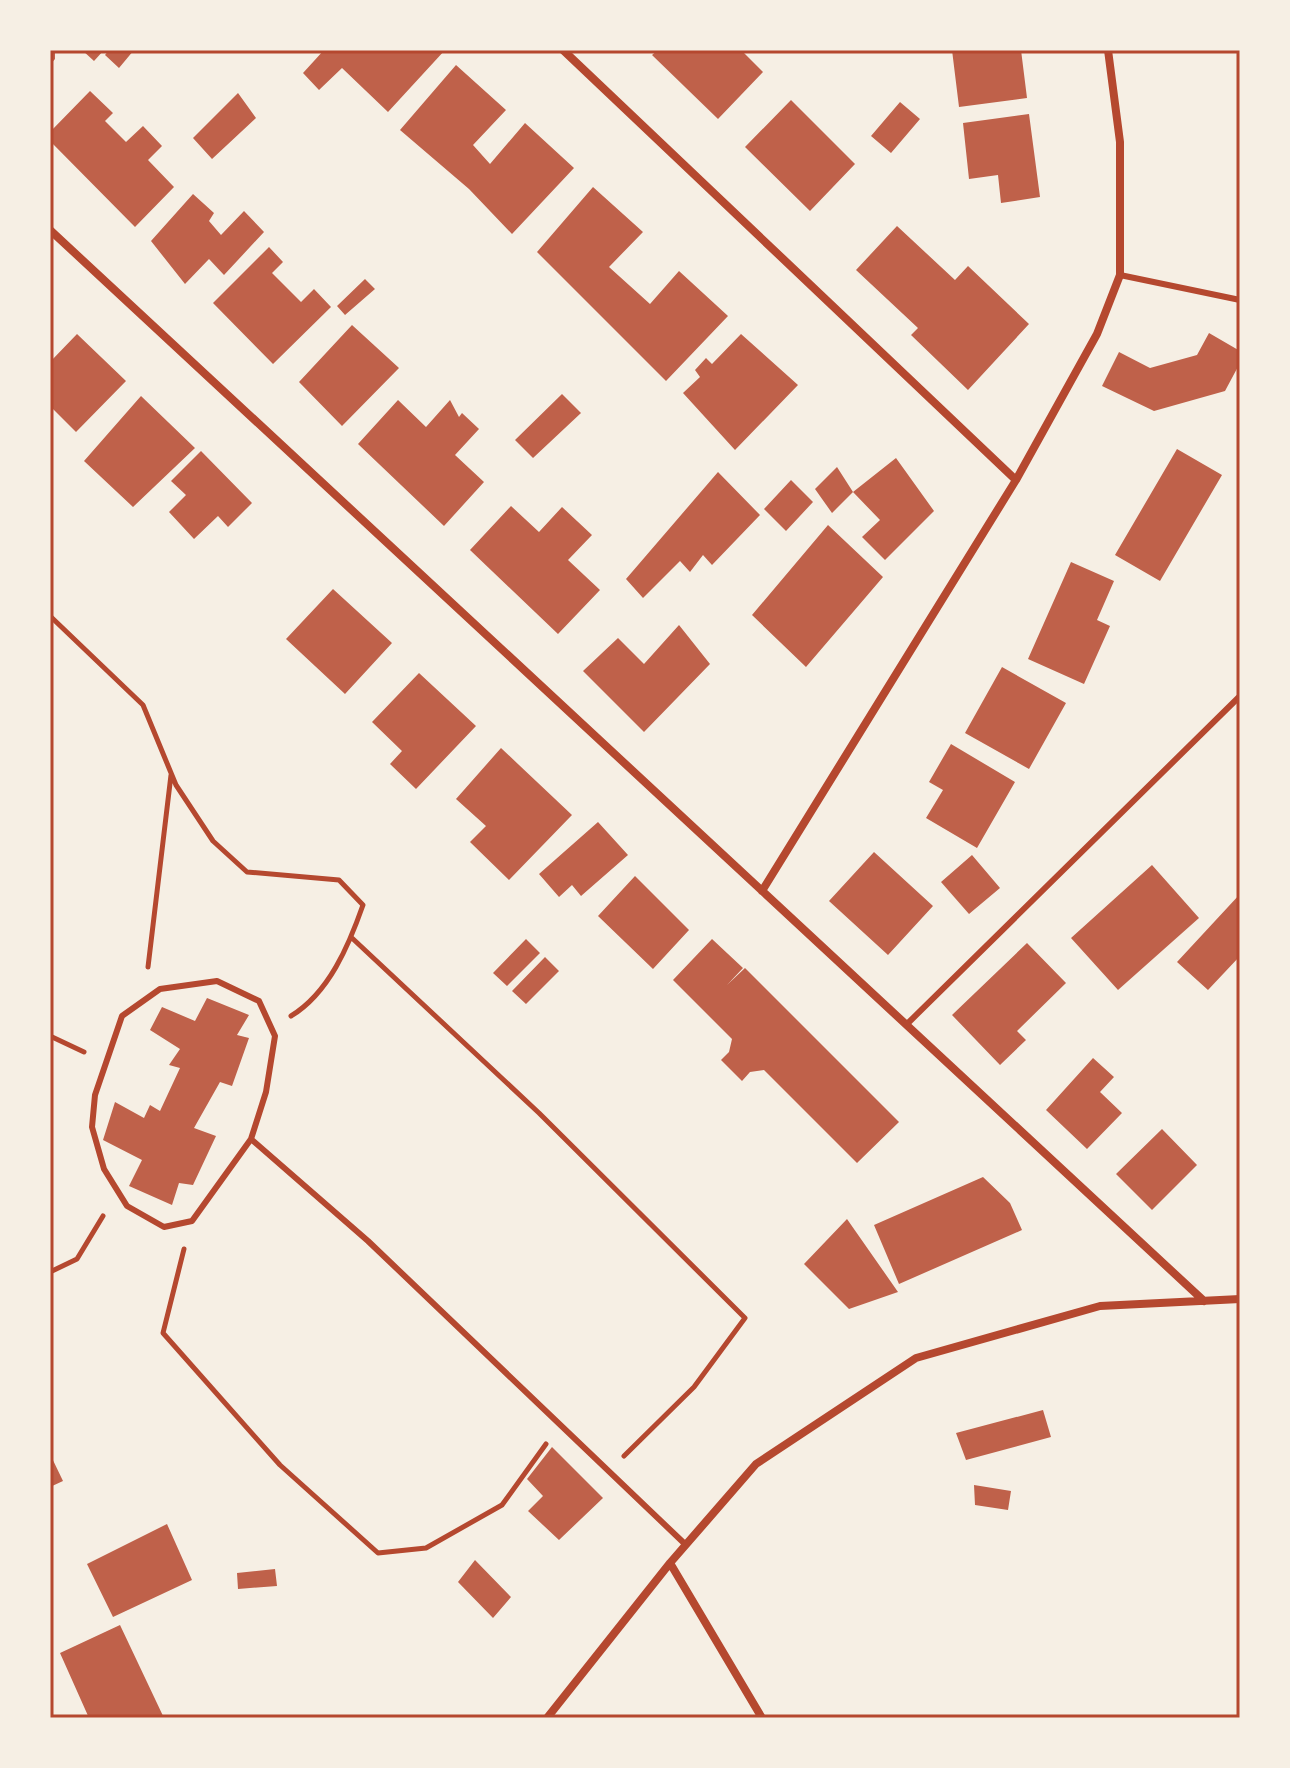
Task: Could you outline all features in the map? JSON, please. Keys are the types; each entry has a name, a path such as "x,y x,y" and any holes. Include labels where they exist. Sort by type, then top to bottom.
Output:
{"street":[{"path":"563,50 1016,480"},
{"path":"762,891 1016,480 1097,334 1120,275 1120,142 1108,50"},
{"path":"50,230 1204,1301"},
{"path":"547,1718 670,1563 756,1464 916,1358 1100,1306 1240,1299"},
{"path":"670,1563 762,1718"}],"lane":[{"path":"1120,275 1240,300"},
{"path":"906,1025 1240,696"},
{"path":"217,981 259,1001 275,1036 266,1092 251,1139 192,1221 164,1227 127,1206 104,1169 92,1127 95,1095 122,1016 144,1000 160,989 217,981"},
{"path":"251,1139 368,1241 686,1545"}],"path":[{"path":"50,616 143,705 171,774 213,841 247,872 339,880 363,905 352,938 307,1006 272,1028"},
{"path":"144,1000 171,774"},
{"path":"352,938 539,1113 745,1318 694,1387 609,1470"},
{"path":"50,1036 106,1062"},
{"path":"50,1272 77,1259 118,1191"},
{"path":"192,1221 167,1304 163,1333 280,1465 378,1553 426,1548 502,1505 561,1423"}],"building":[{"path":"50,50 55,50 55,59 50,65"},
{"path":"82,50 104,50 94,61"},
{"path":"109,50 134,50 119,68 105,55"},
{"path":"324,50 445,50 388,112 342,68 319,90 303,73"},
{"path":"658,50 741,50 763,72 718,119 652,55"},
{"path":"952,50 1021,50 1027,98 959,107"},
{"path":"456,65 506,110 473,145 490,164 525,123 574,168 512,234 469,189 400,130"},
{"path":"90,91 113,113 105,121 126,142 143,126 162,146 148,160 174,187 135,227 50,141 50,132"},
{"path":"238,93 256,118 212,159 193,138"},
{"path":"791,100 855,164 810,211 745,147"},
{"path":"900,102 920,119 891,153 871,136"},
{"path":"1029,114 1040,197 1001,203 998,175 969,179 963,123"},
{"path":"593,187 643,232 609,267 650,304 679,271 728,316 666,381 537,252"},
{"path":"193,194 214,213 209,221 221,235 244,211 264,232 224,275 209,259 185,284 151,241"},
{"path":"897,226 955,280 968,266 1029,324 968,390 911,335 918,328 856,270"},
{"path":"269,247 283,262 272,273 301,302 314,289 331,307 273,364 213,303"},
{"path":"365,279 375,289 345,315 337,306"},
{"path":"352,325 399,368 342,426 299,382"},
{"path":"1209,333 1240,351 1240,363 1225,391 1154,411 1102,386 1119,352 1150,368 1197,355"},
{"path":"77,334 126,381 76,432 50,406 50,362"},
{"path":"741,334 798,385 735,450 683,393 700,377 695,370 706,358 712,364"},
{"path":"562,394 581,413 533,458 515,440"},
{"path":"141,396 195,448 133,507 84,461"},
{"path":"398,400 426,427 450,400 459,417 462,413 479,429 455,455 484,482 444,526 358,444"},
{"path":"1177,449 1222,475 1160,581 1115,555"},
{"path":"201,451 252,503 228,527 218,516 194,539 169,512 186,495 171,481"},
{"path":"896,458 934,511 885,560 862,537 880,520 853,492"},
{"path":"837,467 853,492 832,513 815,489"},
{"path":"718,472 760,515 712,565 703,555 690,572 680,561 643,598 626,579"},
{"path":"791,480 813,502 786,531 764,509"},
{"path":"511,506 539,532 562,507 592,535 568,560 600,590 558,634 470,550"},
{"path":"828,525 883,577 806,667 752,615"},
{"path":"1071,562 1114,581 1097,620 1110,626 1084,684 1028,659"},
{"path":"333,589 392,643 345,694 286,639"},
{"path":"679,625 710,664 644,732 583,671 618,638 644,664"},
{"path":"1002,667 1066,703 1029,769 965,733"},
{"path":"419,673 476,726 416,789 390,764 402,751 372,722"},
{"path":"951,744 1015,782 977,848 926,818 943,790 929,782"},
{"path":"501,748 572,815 509,880 470,842 486,826 456,799"},
{"path":"598,822 628,855 581,896 572,885 559,897 539,874"},
{"path":"874,852 933,906 888,955 829,901"},
{"path":"972,855 1000,888 969,914 941,882"},
{"path":"1152,865 1199,918 1118,990 1071,938"},
{"path":"635,876 689,930 653,969 598,916"},
{"path":"1240,894 1240,956 1208,990 1177,962"},
{"path":"526,939 540,953 507,986 493,973"},
{"path":"712,939 743,968 727,985 745,968 899,1122 857,1163 764,1070 750,1072 742,1081 721,1060 729,1052 732,1039 673,980"},
{"path":"1027,943 1066,983 1017,1031 1026,1040 1000,1065 952,1015"},
{"path":"545,957 559,971 526,1004 512,991"},
{"path":"207,998 249,1015 237,1035 249,1038 232,1086 220,1082 194,1128 216,1136 193,1185 179,1183 172,1205 129,1186 142,1160 103,1140 115,1102 144,1118 150,1105 160,1111 180,1068 169,1065 180,1049 150,1030 162,1007 195,1021"},
{"path":"1093,1058 1114,1077 1100,1092 1122,1113 1087,1149 1046,1110"},
{"path":"1162,1129 1197,1165 1152,1210 1116,1174"},
{"path":"983,1177 1010,1203 1022,1230 899,1284 874,1225"},
{"path":"847,1219 898,1292 849,1309 804,1264"},
{"path":"1043,1410 1051,1437 966,1460 956,1433"},
{"path":"552,1447 603,1498 559,1540 528,1511 543,1496 527,1479"},
{"path":"50,1454 63,1481 50,1487"},
{"path":"974,1485 1011,1491 1008,1510 975,1505"},
{"path":"167,1524 192,1580 113,1617 87,1564"},
{"path":"475,1560 511,1597 493,1618 458,1582"},
{"path":"275,1569 277,1586 238,1589 237,1573"},
{"path":"120,1625 164,1718 89,1718 60,1653"}]}
